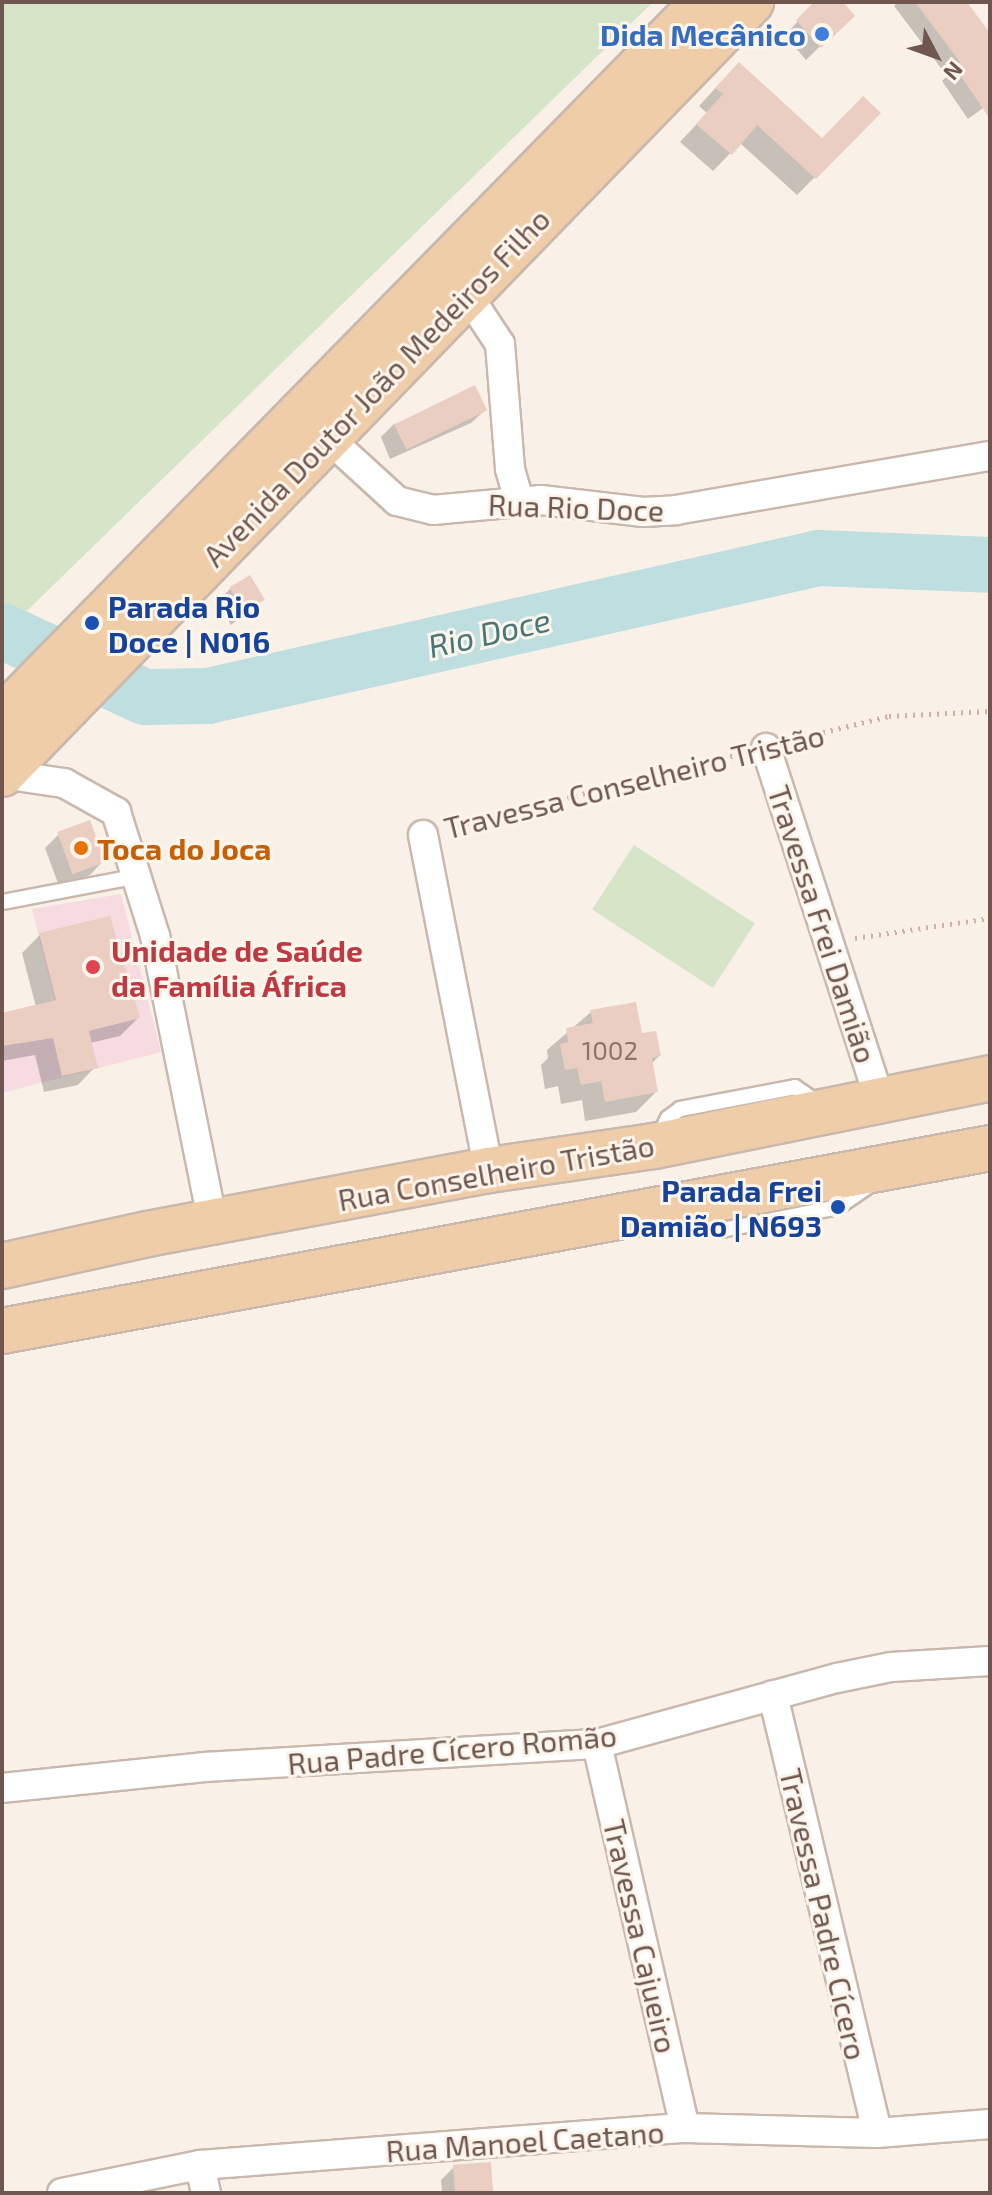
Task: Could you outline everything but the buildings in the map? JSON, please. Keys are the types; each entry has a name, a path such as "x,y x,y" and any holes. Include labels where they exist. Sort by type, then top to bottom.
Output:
{"main road":[{"name":"Avenida Doutor João Medeiros Filho","path":"10,766 192,548 704,2"},
{"name":"Avenida Doutor João Medeiros Filho","path":"2,718 192,548 327,437 751,2"},
{"name":"Rua Conselheiro Tristão","path":"2,1266 489,1170 654,1146 990,1078"},
{"path":"2,1331 990,1148"}],"street":[{"path":"467,294 500,344 510,469 519,500"},
{"name":"Rua Rio Doce","path":"327,437 380,488 415,507 519,500 643,512 676,510 990,456"},
{"name":"Travessa Frei Damião","path":"766,748 880,1100"},
{"path":"10,766 94,795 116,812 139,876 213,1223"},
{"name":"Travessa Conselheiro Tristão","path":"423,835 489,1170"},
{"name":"Rua Padre Cícero Romão","path":"2,1788 206,1767 597,1744 773,1695 891,1667 990,1661"},
{"name":"Travessa Padre Cícero","path":"773,1695 877,2133"},
{"name":"Travessa Cajueiro","path":"597,1744 685,2128"},
{"name":"Rua Manoel Caetano","path":"62,2193 685,2128 877,2133 990,2124"}],"lane":[{"path":"2,902 139,876"}],"path":[{"name":"Travessa Conselheiro Tristão","path":"423,835 889,716 934,710 955,717 990,711"},
{"path":"826,940 990,918"}],"shaded area":[{"name":"Unidade de Saúde da Família África","path":"121,894 161,1052 2,1093 2,1013 55,1000 32,909"}],"green space":[{"path":"2,2 653,2 2,635"},
{"path":"634,845 755,923 713,988 592,910"}],"waterway":[{"name":"Rio Doce","path":"2,631 145,697 208,696 819,558 990,565"}],"place":[{"name":"Dida Mecânico","path":"822,34"},
{"name":"Parada Rio Doce | N016","path":"92,623"},
{"name":"Toca do Joca","path":"81,848"},
{"name":"Unidade de Saúde da Família África","path":"93,967"},
{"name":"Parada Frei Damião | N693","path":"838,1207"}]}
